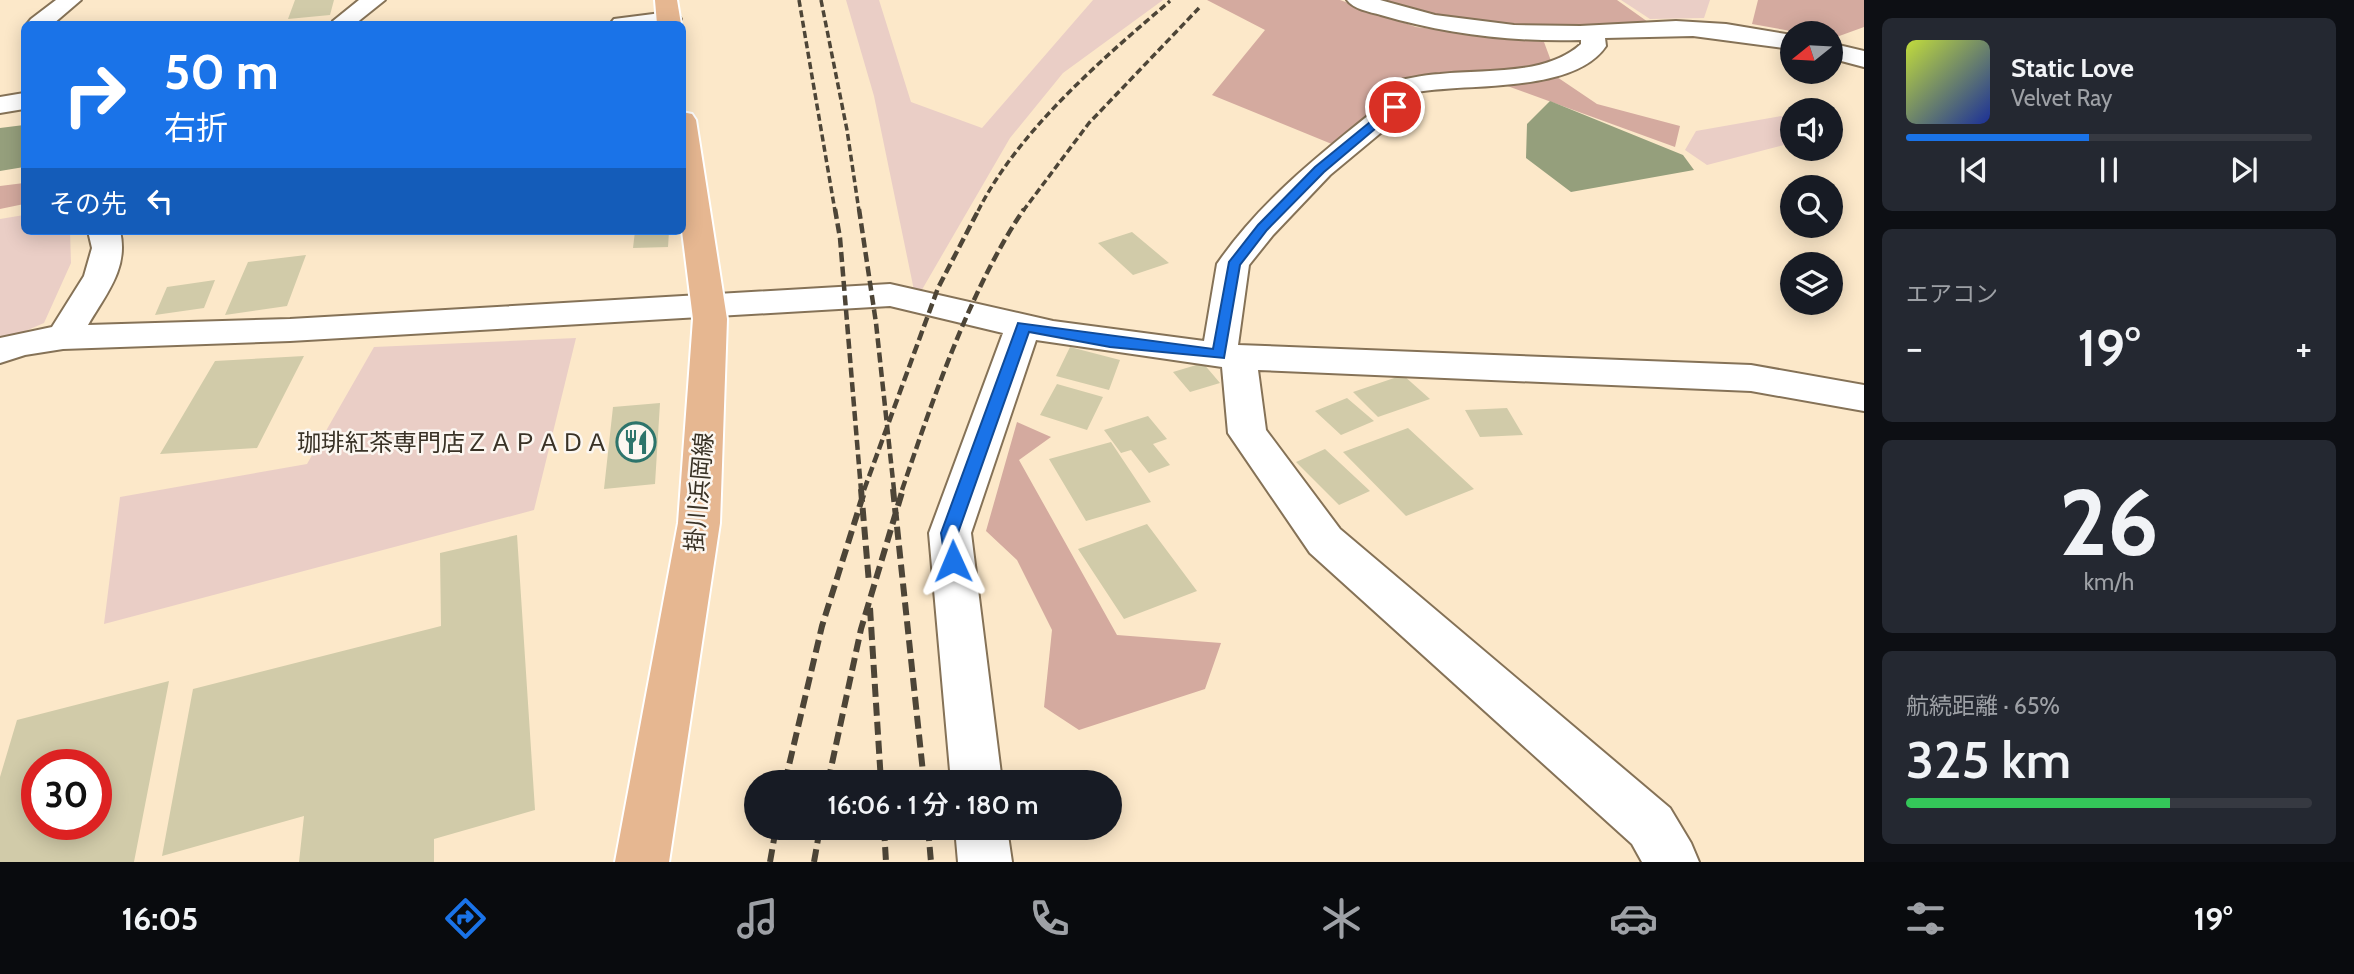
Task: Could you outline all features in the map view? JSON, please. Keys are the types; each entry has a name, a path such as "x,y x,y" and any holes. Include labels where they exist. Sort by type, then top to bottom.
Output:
{"main road":[{"name":"掛川浜岡線","path":"642,862 699,523 710,319 686,149"}],"street":[{"path":"43,21 70,0"},
{"path":"345,21 373,0"},
{"path":"383,21 385,10 396,0"},
{"path":"1358,0 1407,17 1472,29 1537,33 1661,28 1726,31 1780,40"},
{"path":"1726,31 1731,6"},
{"path":"636,21 668,14"},
{"path":"1592,32 1594,46 1588,55 1547,70 1479,80 1409,84 1396,89 1404,100 1320,169 1262,228 1233,264 1229,356 1247,433 1325,541 1651,826 1672,862"},
{"path":"1843,53 1864,59"},
{"path":"0,105 21,102"},
{"path":"63,337 100,276 108,248 105,235"},
{"path":"0,351 19,344 63,337 289,330 890,295 933,302 1023,327 1110,342 1229,356 1751,377 1864,398"},
{"path":"975,770 950,533 1023,327"},
{"path":"982,840 985,862"}],"shaded area":[{"path":"846,0 879,0 911,102 982,128 1093,0 1163,0 1063,73 1010,138 916,300 874,96"},
{"path":"1207,0 1340,0 1416,27 1544,42 1557,77 1597,104 1680,126 1675,147 1488,79 1397,89 1395,107 1344,149 1212,95 1265,30"},
{"path":"1377,0 1617,0 1648,22 1546,25 1475,22 1408,11"},
{"path":"1621,0 1710,0 1704,18 1650,19"},
{"path":"1758,0 1864,0 1864,27 1843,35 1843,21 1780,21 1780,29 1752,24"},
{"path":"1550,101 1683,155 1694,170 1571,192 1526,158 1527,124"},
{"path":"1780,116 1780,146 1707,165 1685,150 1696,131"},
{"path":"21,125 21,168 0,171 0,128"},
{"path":"21,183 21,205 0,209 0,186"},
{"path":"21,216 21,235 70,235 71,263 44,323 0,342 0,219"},
{"path":"576,338 534,510 104,624 120,497 307,464 374,347"},
{"path":"1017,422 1051,437 1019,460 1117,635 1221,643 1205,689 1079,730 1044,707 1052,630 1017,560 986,531"}],"building":[{"path":"295,0 334,0 330,15 288,19"},
{"path":"1132,232 1169,263 1133,275 1098,243"},
{"path":"635,235 669,235 668,247 633,248"},
{"path":"306,255 287,306 225,315 248,262"},
{"path":"215,280 204,308 155,315 167,287"},
{"path":"1070,347 1120,360 1109,390 1056,376"},
{"path":"304,356 257,448 160,454 215,361"},
{"path":"1203,363 1220,383 1190,392 1173,372"},
{"path":"1403,375 1430,399 1378,417 1353,392"},
{"path":"1057,384 1103,397 1087,430 1040,415"},
{"path":"1347,398 1374,421 1341,435 1315,411"},
{"path":"660,403 655,484 604,489 613,407"},
{"path":"1507,408 1523,435 1480,437 1465,410"},
{"path":"1148,416 1167,439 1153,444 1170,465 1149,473 1131,450 1121,453 1104,430"},
{"path":"1408,428 1474,489 1406,516 1343,452"},
{"path":"1111,442 1151,502 1086,521 1049,459"},
{"path":"1325,449 1370,491 1339,505 1296,462"},
{"path":"1147,524 1197,591 1124,619 1078,549"},
{"path":"517,535 535,810 434,839 434,862 299,862 304,816 162,856 193,689 441,626 440,553"},
{"path":"169,681 134,862 0,862 0,777 17,720"}],"railway":[{"path":"799,0 835,211"},
{"path":"821,0 847,130 859,211"},
{"path":"978,211 995,181 1039,124 1090,72 1170,1"},
{"path":"1023,211 1089,123 1199,8"},
{"path":"835,209 840,238 861,490"},
{"path":"859,209 876,323 887,427"},
{"path":"887,427 938,288 979,209"},
{"path":"902,490 954,345 987,274 1024,209"},
{"path":"864,490 887,427"},
{"path":"887,427 894,490"},
{"path":"861,489 862,499"},
{"path":"862,499 865,489"},
{"path":"893,489 896,514"},
{"path":"896,514 903,489"},
{"path":"788,770 822,626 862,499"},
{"path":"862,499 869,583"},
{"path":"831,770 861,629 896,514"},
{"path":"896,514 923,770"},
{"path":"870,608 880,770"},
{"path":"770,862 774,840"},
{"path":"814,862 818,840"},
{"path":"885,840 886,862"},
{"path":"929,840 931,862"}],"place":[{"name":"珈琲紅茶専門店ＺＡＰＡＤＡ","path":"636,442"}],"route":[{"path":"953,561 950,533 1023,327 1110,342 1219,355 1233,264 1262,228 1320,169 1395,107"}]}
